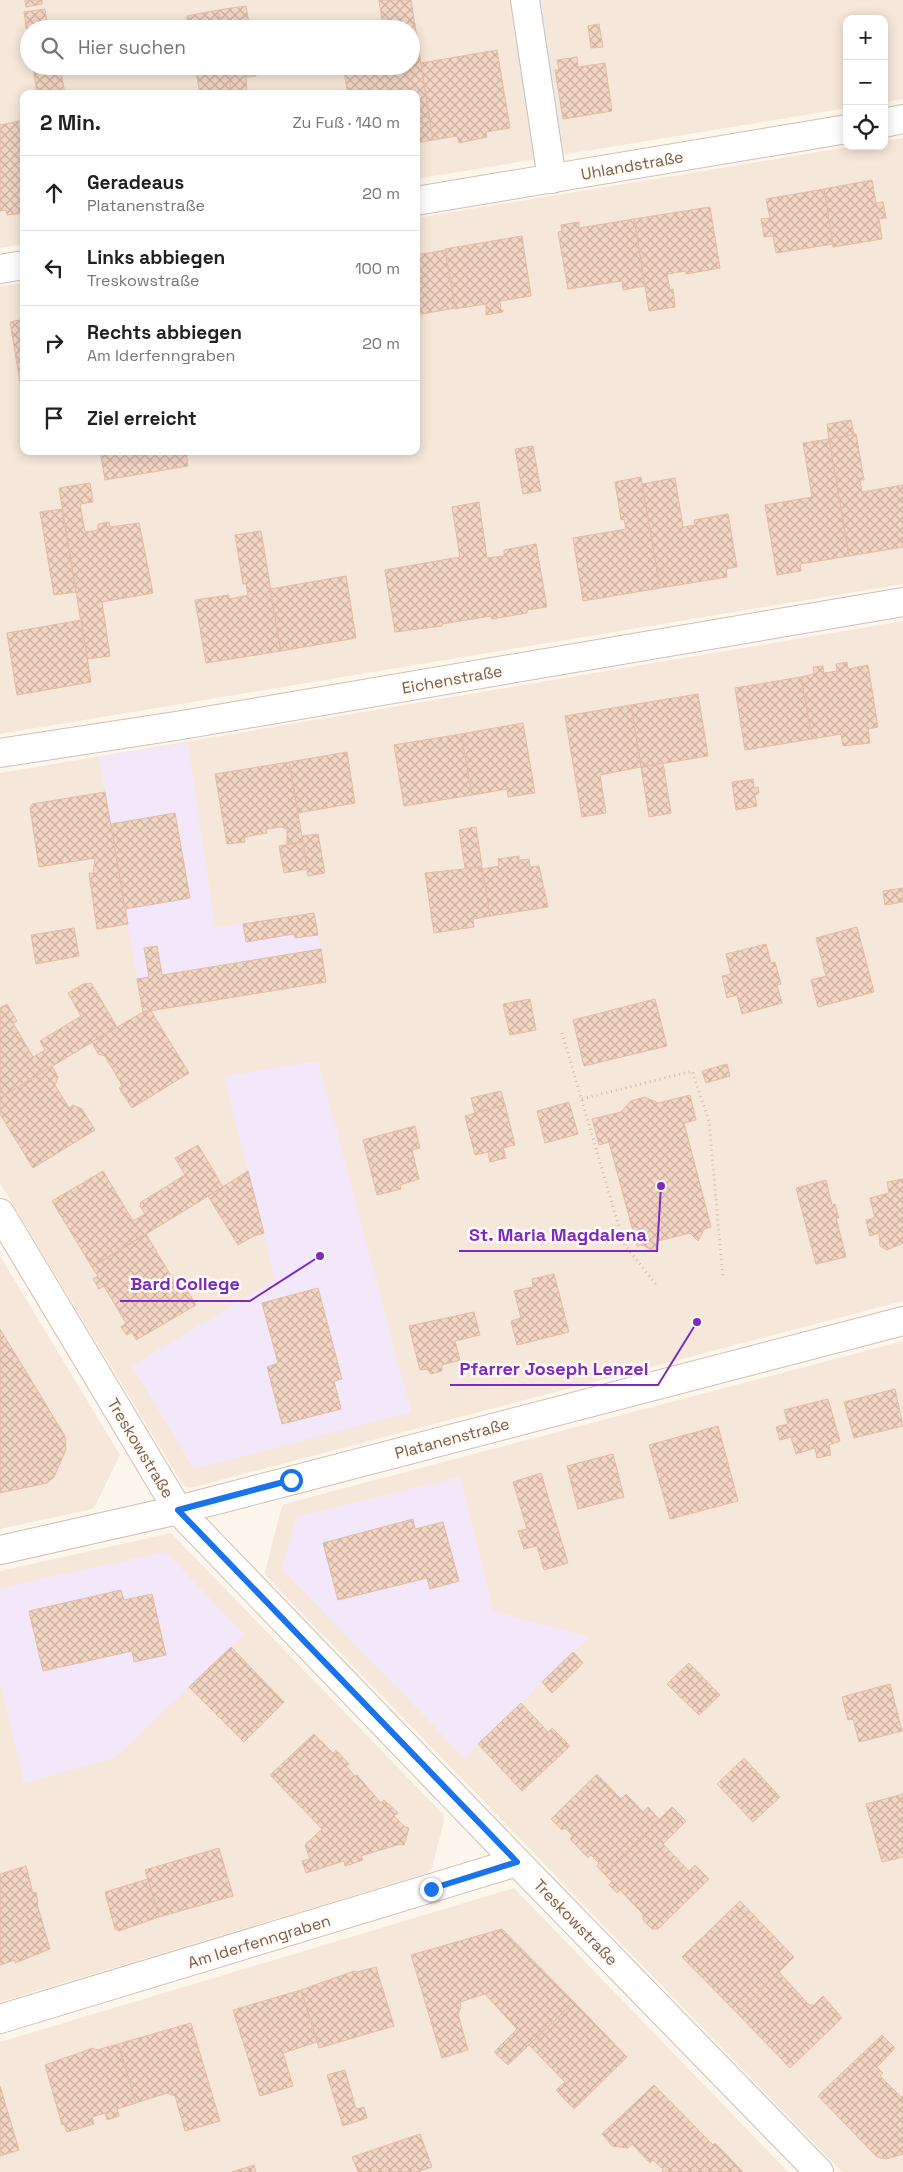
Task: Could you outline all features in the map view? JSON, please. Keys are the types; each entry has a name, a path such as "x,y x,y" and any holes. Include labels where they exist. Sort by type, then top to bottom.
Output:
{"street":[{"path":"525,0 552,179"},
{"path":"888,122 903,120"},
{"name":"Uhlandstraße","path":"420,200 843,130"},
{"path":"0,269 20,266"},
{"name":"Eichenstraße","path":"0,753 182,725 903,602"},
{"name":"Treskowstraße","path":"0,1213 178,1510 819,2172"},
{"name":"Platanenstraße","path":"0,1550 178,1510 903,1321"},
{"name":"Am Iderfenngraben","path":"0,2019 517,1862"}],"path":[{"path":"562,1033 624,1244 657,1286"},
{"path":"582,1099 692,1071 709,1122 723,1278"}],"shaded area":[{"path":"0,0 903,0 903,99 888,101 888,15 843,15 843,109 420,178 420,90 20,90 20,245 0,248"},
{"path":"508,0 543,0 565,137 531,143"},
{"path":"903,138 903,584 0,734 0,286 20,284 20,455 420,455 420,217 843,148 843,150 888,150 888,140"},
{"path":"903,621 903,1301 190,1488 183,1485 0,1183 0,773"},
{"path":"188,743 215,928 314,913 326,982 143,1012 99,756"},
{"path":"318,1061 411,1412 194,1469 132,1366 275,1280 224,1076"},
{"path":"0,1256 120,1455 92,1509 0,1529"},
{"path":"903,1341 903,2172 842,2172 266,1576 265,1572 281,1509 284,1504"},
{"path":"460,1477 493,1611 589,1637 465,1758 282,1569 296,1517"},
{"path":"171,1533 443,1814 444,1821 432,1868 428,1873 0,2002 0,1571"},
{"path":"165,1552 244,1634 115,1758 24,1783 0,1681 0,1588"},
{"path":"514,1888 788,2172 0,2172 0,2042"}],"building":[{"path":"25,0 42,0 42,4 26,7"},
{"path":"379,0 411,0 414,20 382,20"},
{"path":"246,6 248,20 220,20 218,10"},
{"path":"45,9 47,20 25,20 24,12"},
{"path":"218,10 220,20 188,20 187,16"},
{"path":"599,24 603,47 591,48 588,26"},
{"path":"497,50 510,128 486,132 487,137 459,143 457,136 433,140 421,63"},
{"path":"420,57 433,140 420,142 420,90 347,90 345,75 420,75"},
{"path":"577,57 578,67 605,63 612,111 563,119 555,70 559,70 557,60"},
{"path":"34,75 62,75 64,90 36,90"},
{"path":"197,75 229,75 231,90 199,90"},
{"path":"229,75 256,75 246,77 247,90 231,90"},
{"path":"20,121 20,213 7,215 6,210 0,211 0,125"},
{"path":"872,180 876,203 883,202 886,218 879,219 882,239 833,247 824,189"},
{"path":"824,189 833,244 776,253 773,236 764,237 761,219 770,218 766,199"},
{"path":"710,207 720,268 686,274 686,271 667,274 670,290 673,289 675,307 649,311 634,219"},
{"path":"634,219 645,286 623,290 622,281 568,289 558,232 562,231 561,225 579,222 579,228"},
{"path":"522,236 531,296 500,301 503,312 486,315 486,304 455,309 445,249"},
{"path":"445,250 455,308 420,314 420,254"},
{"path":"20,320 20,382 10,322"},
{"path":"851,420 854,435 829,439 827,424"},
{"path":"856,434 864,480 860,480 862,492 903,485 903,547 849,556 829,439"},
{"path":"829,439 849,556 800,564 801,571 777,575 765,505 812,497 803,443"},
{"path":"533,446 541,491 523,494 515,449"},
{"path":"101,455 187,455 188,466 105,480"},
{"path":"641,477 660,588 583,601 573,538 626,529 624,519 621,520 615,482"},
{"path":"675,478 683,527 695,525 694,520 728,514 737,567 726,569 727,577 660,588 642,484"},
{"path":"90,483 93,502 80,504 85,532 98,530 98,524 109,522 110,527 139,523 153,593 102,602 110,656 87,659 59,488"},
{"path":"479,502 487,558 504,556 504,550 536,544 547,607 527,610 527,613 492,619 491,616 442,624 442,626 395,632 385,570 460,557 452,507"},
{"path":"62,509 76,592 54,595 40,512"},
{"path":"261,531 281,651 206,663 195,600 229,595 229,599 248,595 246,584 243,584 235,535"},
{"path":"346,576 356,638 281,651 270,589"},
{"path":"81,620 91,682 17,695 7,633"},
{"path":"847,662 848,669 868,665 878,727 868,729 870,743 843,746 841,734 812,739 801,677 814,674 813,667 823,666 824,673 837,671 836,664"},
{"path":"801,677 812,739 745,750 735,688"},
{"path":"698,694 708,756 641,767 631,705"},
{"path":"631,705 641,767 600,775 606,813 582,817 565,716"},
{"path":"523,723 535,793 508,797 507,789 472,795 461,734"},
{"path":"461,734 472,795 404,806 394,745"},
{"path":"347,752 355,803 298,813 289,762"},
{"path":"289,762 303,842 287,844 287,829 281,827 266,829 267,833 244,837 245,842 227,844 215,774"},
{"path":"663,763 671,813 649,817 641,767"},
{"path":"753,779 754,788 758,787 759,793 755,795 757,806 736,810 732,782"},
{"path":"105,792 128,924 97,929 89,873 93,873 95,858 39,867 30,808 32,804"},
{"path":"175,813 190,898 125,909 111,824"},
{"path":"476,827 482,866 465,868 459,830"},
{"path":"318,834 325,873 308,876 302,836"},
{"path":"303,842 307,869 284,873 279,846"},
{"path":"519,856 519,860 529,859 530,867 539,866 548,907 490,916 482,869 499,866 498,859"},
{"path":"482,867 490,916 473,919 474,927 434,933 425,873"},
{"path":"903,888 903,902 885,905 883,891"},
{"path":"314,913 318,935 295,938 294,934 246,942 243,924"},
{"path":"857,927 874,992 818,1007 811,980 826,976 816,938"},
{"path":"74,928 79,956 36,964 31,935"},
{"path":"766,944 771,963 775,962 781,984 777,985 782,1003 742,1014 737,995 727,998 722,976 731,974 726,954"},
{"path":"157,946 162,975 321,949 326,982 143,1012 137,979 149,977 144,948"},
{"path":"91,983 117,1027 0,1098 0,1008 7,1004 17,1021 13,1023 33,1057 45,1050 40,1041 81,1016 68,993 83,984"},
{"path":"530,999 536,1030 510,1035 503,1004"},
{"path":"655,999 667,1046 584,1066 573,1020"},
{"path":"151,1011 189,1073 132,1108 119,1088 122,1085 105,1056 98,1054 92,1042 143,1012"},
{"path":"727,1064 730,1076 706,1083 702,1071"},
{"path":"52,1066 58,1077 55,1085 69,1108 73,1105 82,1109 95,1130 33,1168 0,1114 0,1098"},
{"path":"501,1091 505,1105 475,1113 471,1098"},
{"path":"690,1095 696,1120 684,1123 711,1227 704,1229 698,1241 690,1233 658,1241 654,1252 643,1245 637,1246 609,1142 599,1145 592,1119 621,1112 631,1101 645,1097 658,1103"},
{"path":"569,1102 578,1134 545,1143 537,1111"},
{"path":"505,1105 515,1145 503,1148 506,1158 490,1162 488,1152 475,1155 465,1116"},
{"path":"415,1126 420,1148 412,1150 419,1179 400,1185 401,1189 377,1195 363,1140"},
{"path":"198,1145 223,1187 92,1267 52,1201 103,1171 133,1221 145,1214 140,1206 141,1202 185,1175 175,1158"},
{"path":"248,1171 264,1233 238,1245 208,1196"},
{"path":"903,1179 903,1243 887,1250 880,1246 879,1233 870,1236 866,1220 875,1218 870,1198 889,1193 887,1182"},
{"path":"826,1180 832,1205 835,1204 839,1218 836,1218 846,1257 816,1264 796,1188"},
{"path":"146,1234 180,1291 186,1288 196,1305 136,1340 132,1332 127,1335 121,1327 126,1323 104,1286 99,1289 93,1279 98,1276 92,1267"},
{"path":"554,1274 569,1332 517,1345 511,1321 521,1318 514,1291 533,1287 532,1279"},
{"path":"318,1288 342,1379 334,1381 341,1409 282,1424 267,1367 278,1363 262,1303"},
{"path":"474,1312 480,1335 455,1341 460,1360 442,1365 442,1371 431,1374 427,1369 420,1370 409,1326"},
{"path":"0,1329 65,1436 66,1449 54,1477 47,1483 0,1493"},
{"path":"895,1389 903,1426 854,1438 844,1402"},
{"path":"828,1399 840,1441 829,1445 831,1455 817,1458 815,1448 796,1454 791,1437 780,1440 776,1427 788,1424 784,1410"},
{"path":"718,1426 738,1501 670,1519 649,1445"},
{"path":"613,1454 624,1497 578,1509 567,1466"},
{"path":"541,1473 568,1563 544,1570 537,1546 524,1549 518,1531 527,1529 513,1482"},
{"path":"413,1519 415,1529 443,1522 459,1581 430,1589 427,1578 338,1600 323,1543"},
{"path":"121,1590 124,1600 152,1594 166,1655 134,1662 132,1651 43,1671 29,1611"},
{"path":"231,1647 284,1702 244,1742 189,1687"},
{"path":"573,1652 583,1663 552,1693 542,1682"},
{"path":"689,1663 720,1695 699,1715 667,1684"},
{"path":"890,1684 902,1731 859,1742 853,1719 848,1720 842,1697"},
{"path":"521,1703 548,1732 552,1728 570,1746 522,1791 478,1744"},
{"path":"314,1734 333,1753 336,1750 349,1764 346,1766 355,1776 357,1775 381,1803 384,1800 398,1813 394,1816 405,1827 409,1828 404,1845 400,1844 361,1856 363,1860 345,1866 344,1861 306,1873 302,1861 310,1859 305,1845 322,1829 270,1775"},
{"path":"744,1758 780,1797 753,1822 717,1784"},
{"path":"597,1774 621,1799 626,1794 643,1812 648,1807 660,1820 604,1874 597,1866 599,1863 591,1855 588,1858 570,1839 573,1836 565,1828 562,1830 551,1819"},
{"path":"903,1794 903,1857 882,1862 866,1804"},
{"path":"672,1807 686,1821 663,1844 689,1871 695,1865 709,1879 658,1929 652,1929 643,1920 643,1914 620,1890 617,1893 609,1885 612,1882 604,1874"},
{"path":"219,1848 233,1896 159,1917 145,1870"},
{"path":"26,1866 33,1893 36,1892 37,1904 50,1949 15,1963 15,1960 0,1965 0,1874"},
{"path":"148,1879 159,1917 119,1931 115,1929 105,1892"},
{"path":"740,1901 794,1957 737,2013 682,1957"},
{"path":"502,1929 574,2002 508,2065 494,2052 517,2029 485,1994 460,2002 461,2007 458,2014 468,2050 442,2058 411,1955"},
{"path":"376,1967 394,2026 319,2048 301,1990 354,1971 357,1972"},
{"path":"779,1972 809,2005 814,2005 823,1996 842,2018 790,2068 737,2013"},
{"path":"301,1990 317,2042 283,2053 293,2086 260,2096 233,2010"},
{"path":"574,2002 627,2057 574,2109 556,2090 565,2082 529,2045"},
{"path":"191,2023 220,2121 185,2131 175,2096 167,2093 136,2103 118,2044"},
{"path":"882,2035 895,2048 877,2067 883,2073 880,2076 901,2097 903,2096 903,2154 886,2159 877,2157 818,2096"},
{"path":"118,2044 136,2103 117,2109 119,2116 107,2120 105,2113 92,2117 94,2124 67,2132 64,2124 62,2125 45,2065 93,2048 97,2050"},
{"path":"345,2070 356,2109 364,2107 367,2118 343,2126 327,2075"},
{"path":"654,2085 713,2145 715,2143 743,2172 662,2172 663,2169 653,2160 650,2163 632,2144 628,2148 612,2146 602,2134"},
{"path":"0,2086 19,2150 0,2156"},
{"path":"420,2134 432,2167 417,2172 358,2172 352,2157"},
{"path":"254,2165 256,2172 232,2172"}],"place":[{"name":"St. Maria Magdalena","path":"661,1186"},
{"name":"Bard College","path":"320,1256"},
{"name":"Pfarrer Joseph Lenzel","path":"697,1322"}],"route":[{"path":"291,1480 178,1510 517,1862 431,1889"}]}
